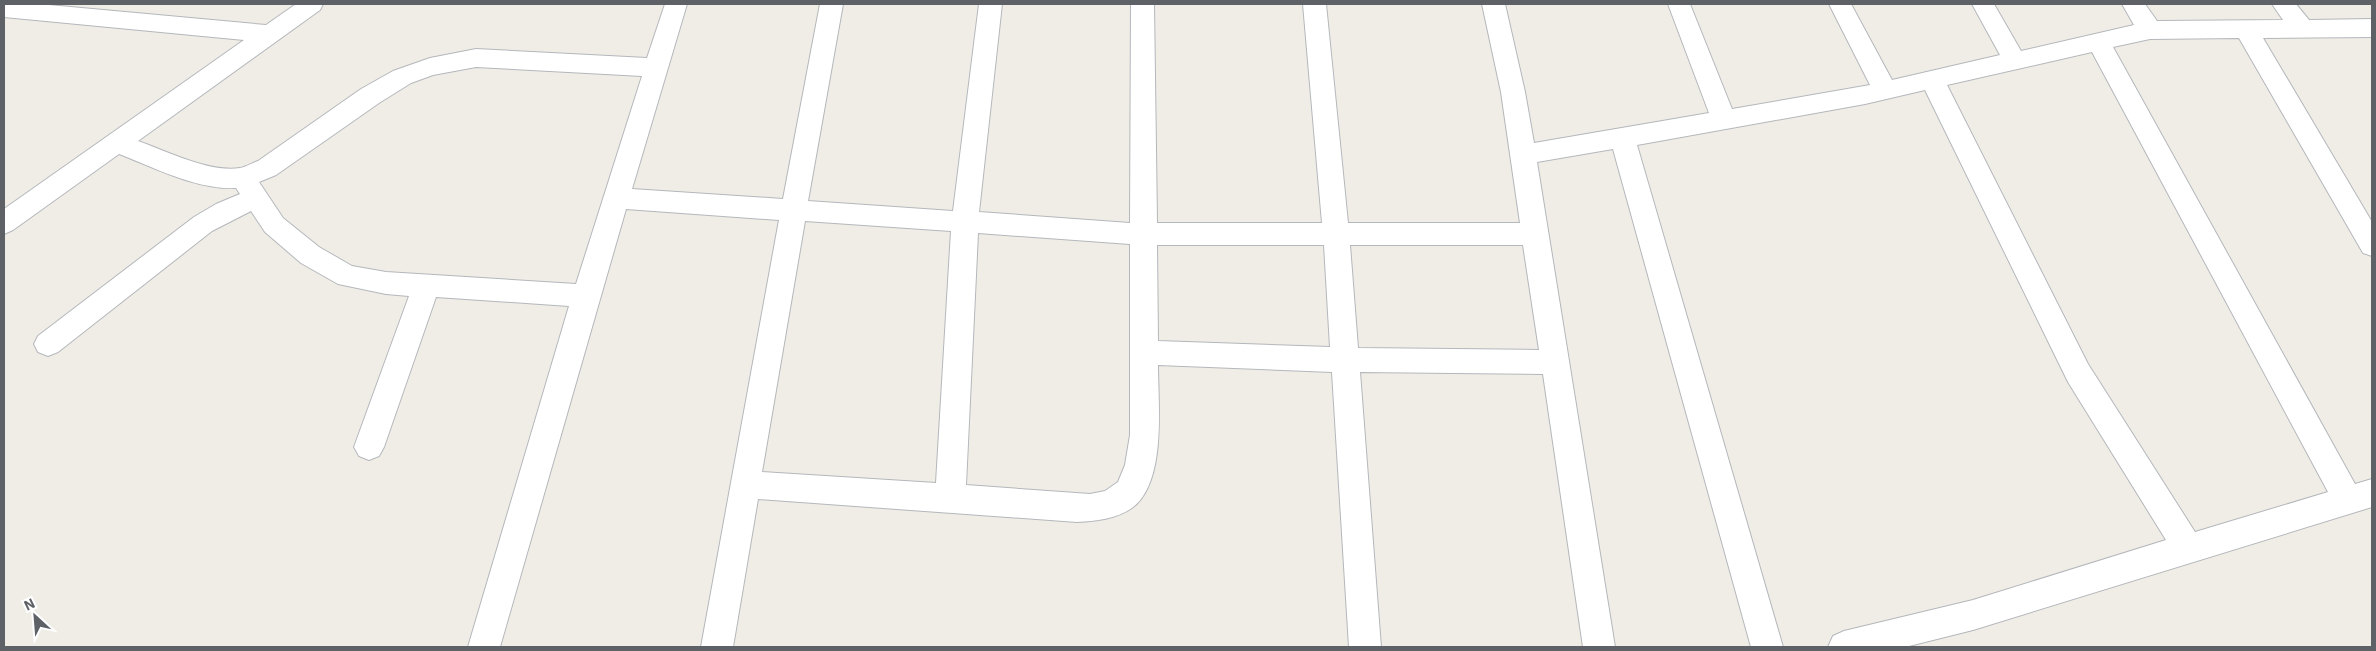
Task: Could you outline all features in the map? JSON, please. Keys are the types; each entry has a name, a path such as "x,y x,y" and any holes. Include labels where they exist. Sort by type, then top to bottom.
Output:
{"street":[{"path":"4,223 312,4"},
{"path":"484,647 586,296 676,4"},
{"path":"717,647 793,210 832,4"},
{"path":"950,498 965,222 991,4"},
{"path":"745,485 1078,508 1112,504 1128,492 1140,474 1144,435 1142,234 1143,4"},
{"path":"1314,4 1336,233 1365,647"},
{"path":"1492,4 1513,92 1599,647"},
{"path":"1679,4 1724,120"},
{"path":"1840,4 1885,90"},
{"path":"1983,4 2015,60"},
{"path":"2133,4 2150,30"},
{"path":"2283,4 2303,29"},
{"path":"4,9 270,34"},
{"path":"1523,156 1885,90 2150,30 2372,28"},
{"path":"2246,29 2372,245"},
{"path":"1844,647 1974,615 2188,548 2360,497 2098,42"},
{"path":"48,344 203,224 225,210 250,188 267,168 370,96 402,78 430,67 476,58 657,68"},
{"path":"1932,80 2078,373 2188,548"},
{"path":"1623,138 1767,647"},
{"path":"117,143 192,171 250,188 274,225 310,256 347,276 386,283 586,296"},
{"path":"616,198 1142,234 1535,234"},
{"path":"369,447 426,286"},
{"path":"1144,353 1346,360 1555,362"}]}
